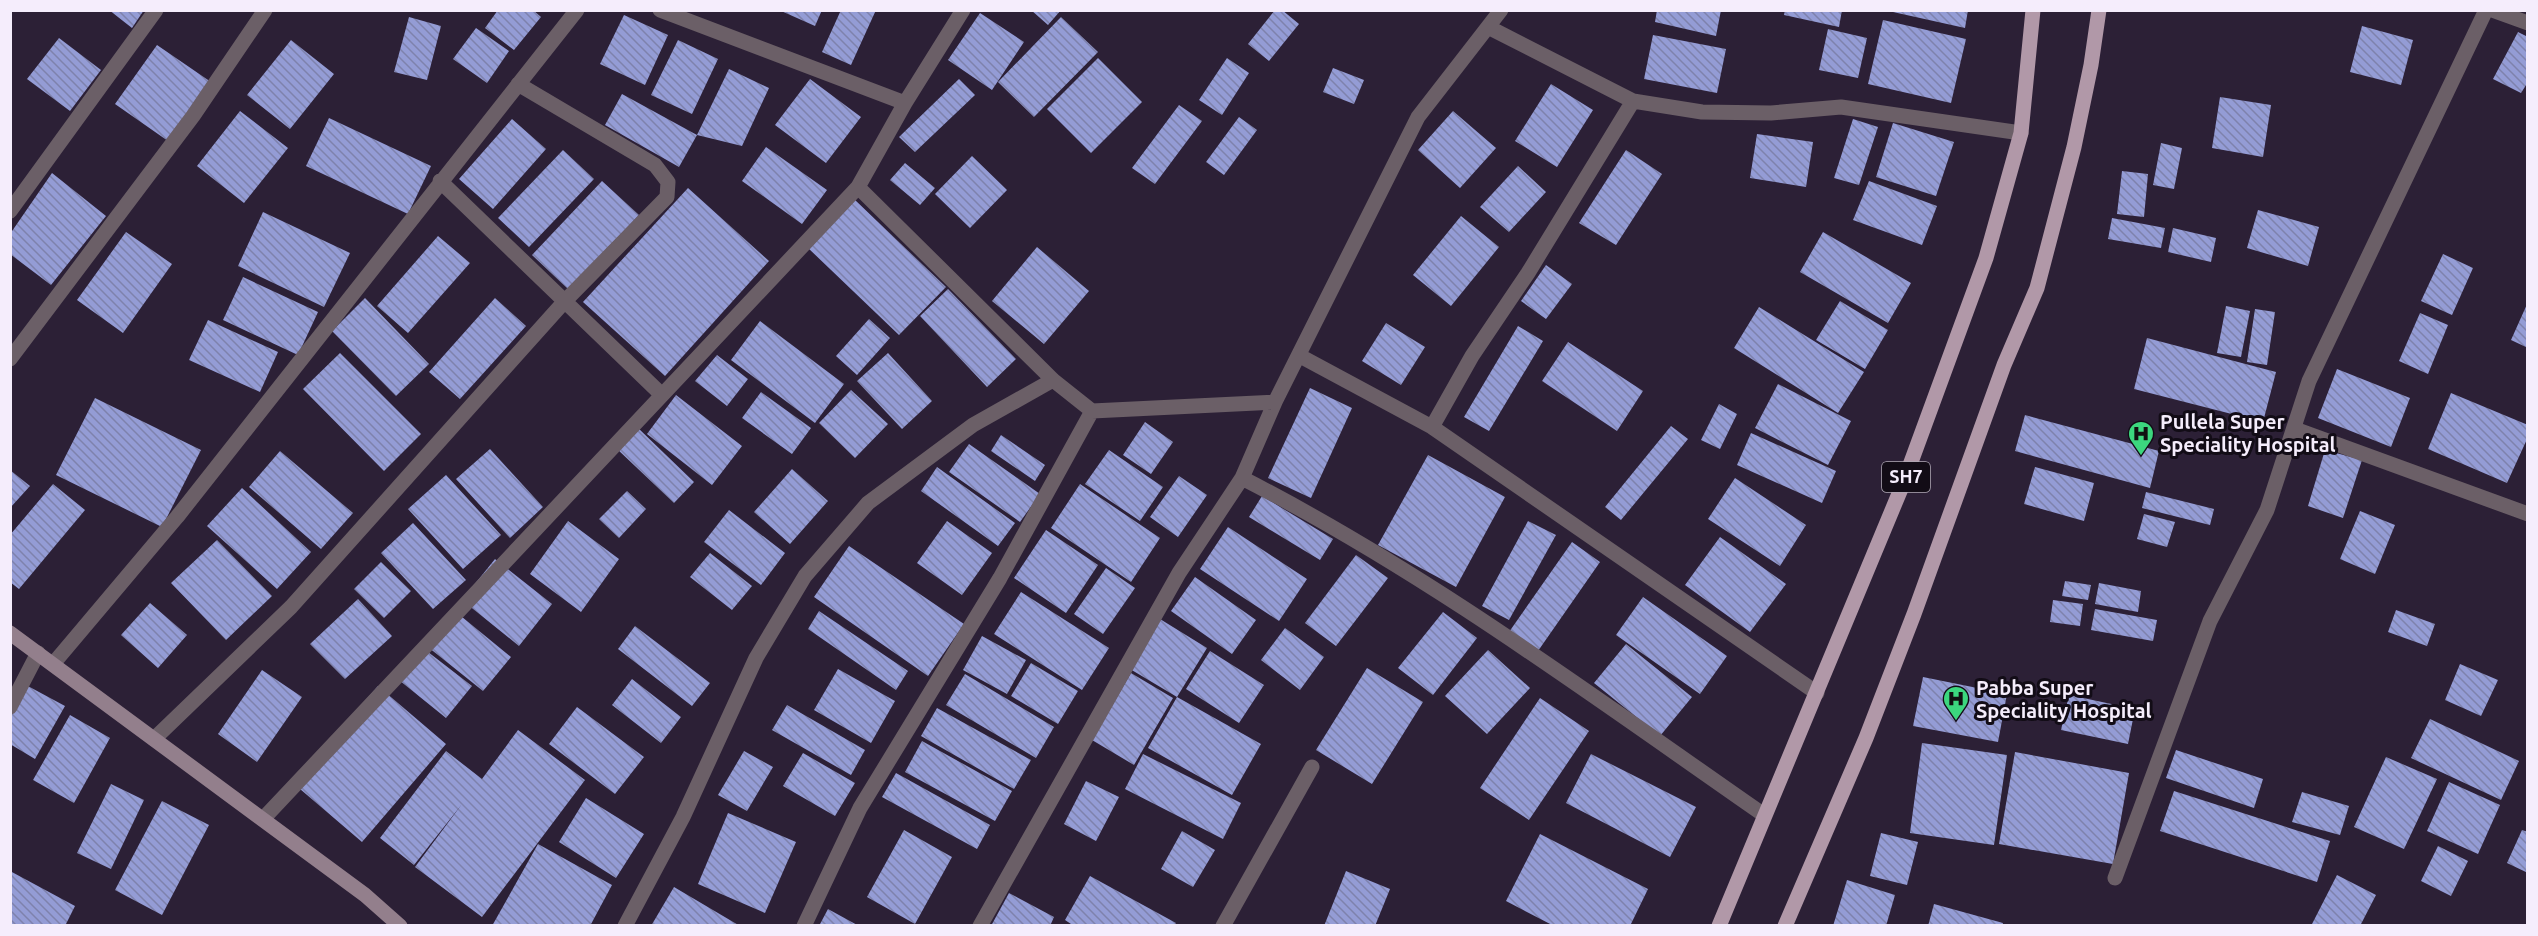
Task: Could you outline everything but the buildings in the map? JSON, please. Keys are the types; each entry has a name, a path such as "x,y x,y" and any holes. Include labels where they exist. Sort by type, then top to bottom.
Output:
{"main road":[{"name":"SH7","path":"1719,926 1903,484 1974,290 2021,133 2033,10"},
{"name":"SH7","path":"1785,926 1866,738 1914,614 2004,365 2037,288 2074,147 2091,65 2099,10"}],"street":[{"path":"10,211 156,10"},
{"path":"10,359 193,116 265,10"},
{"path":"53,664 177,517 577,10"},
{"path":"660,10 905,103"},
{"path":"263,819 858,187 905,103 963,10"},
{"path":"980,926 1179,573 1242,478 1275,402 1418,117 1501,10"},
{"path":"2115,878 2210,621 2267,510 2309,381 2486,10"},
{"path":"2492,10 2528,23"},
{"path":"1488,27 1633,101 1702,112 1771,113 1841,107 2021,133"},
{"path":"154,739 291,607 564,302 667,197 668,182 655,165 518,84"},
{"path":"1432,427 1472,356 1528,273 1633,101"},
{"path":"440,182 662,395"},
{"path":"858,187 1053,380 1092,411 1275,402"},
{"path":"1300,356 1432,427 1817,693"},
{"path":"625,926 683,817 756,658 805,576 868,503 973,425 1053,380"},
{"path":"804,926 860,808 1000,578 1092,411"},
{"path":"2295,429 2528,514"},
{"path":"1242,478 1317,516 1481,619 1764,815"},
{"path":"10,633 263,819 400,926"},
{"path":"10,707 38,653"},
{"path":"1223,926 1312,767"}],"place":[{"name":"Pullela Super Speciality Hospital","path":"2141,457"},
{"name":"Pabba Super Speciality Hospital","path":"1956,722"}]}
